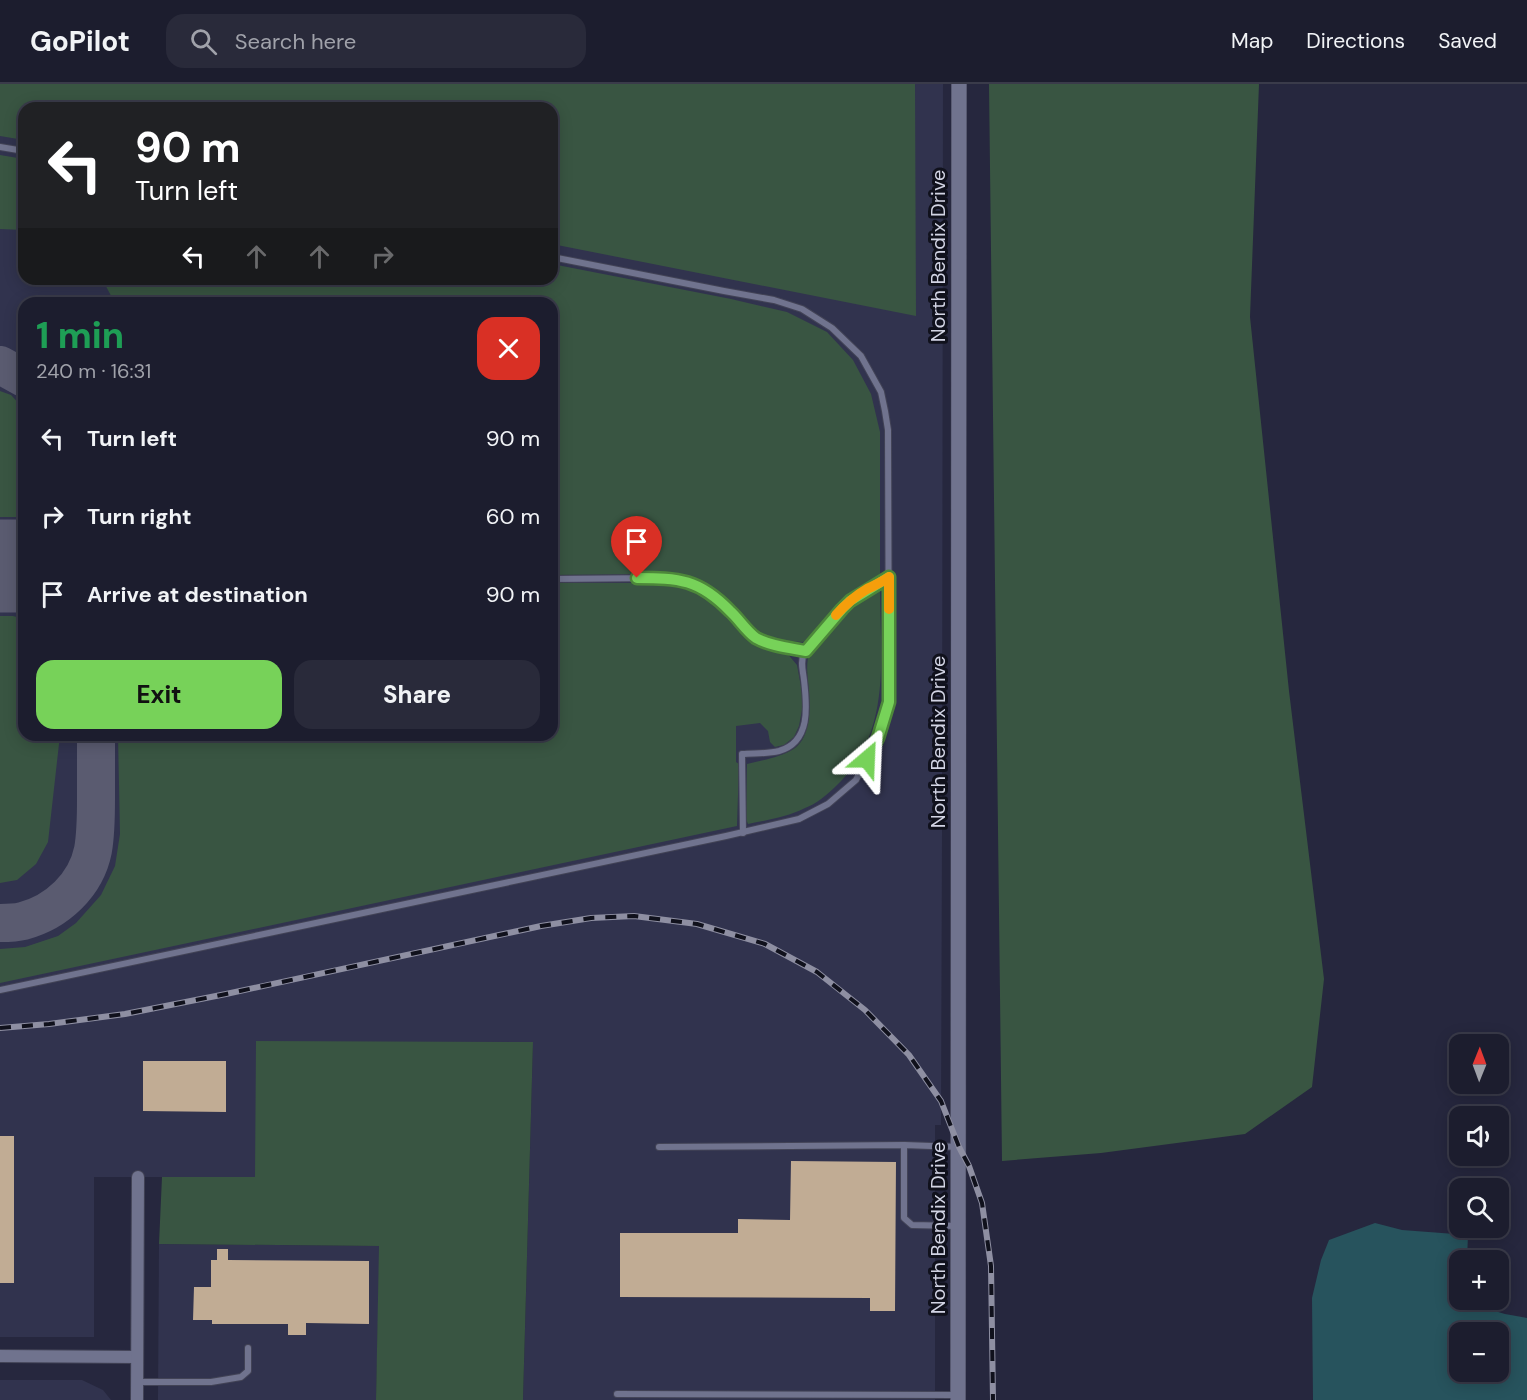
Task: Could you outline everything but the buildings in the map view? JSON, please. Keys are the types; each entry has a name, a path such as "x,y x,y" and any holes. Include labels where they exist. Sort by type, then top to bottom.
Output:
{"street":[{"name":"North Bendix Drive","path":"958,1398 959,84"},
{"path":"137,1400 138,1177"},
{"path":"0,1356 137,1357"}],"lane":[{"path":"0,147 18,150"},
{"path":"0,990 743,833 799,819 828,804 856,780 878,738 889,702 888,430 881,392 861,356 832,328 802,309 774,300 558,258"},
{"path":"743,833 742,754 779,751 795,743 806,722 803,655 850,601 889,577"},
{"path":"558,579 683,580 707,590 756,638 806,651"},
{"path":"904,1145 904,1218 912,1225 958,1226"},
{"path":"659,1147 904,1145 959,1147"},
{"path":"137,1382 211,1382 241,1377 248,1371 248,1348"},
{"path":"617,1394 958,1398"}],"shaded area":[{"path":"0,84 943,84 941,1125 935,1125 935,1400 523,1400 533,1042 255,1177 94,1177 94,1337 0,1337"},
{"path":"0,84 915,84 916,316 558,245 558,102 18,102 18,139 0,136"},
{"path":"989,84 1259,84 1250,317 1289,691 1324,979 1312,1087 1245,1134 1101,1153 1002,1161"},
{"path":"0,155 18,158 18,230 0,229"},
{"path":"558,265 787,312 827,332 853,360 871,394 880,432 880,577 853,593 836,608 812,637 803,642 764,637 708,586 695,578 676,574 558,575 558,297 112,297 105,285 558,285"},
{"path":"0,391 11,395 18,403 18,517 0,517"},
{"path":"558,583 685,585 703,593 719,605 741,630 758,644 786,652 797,665 802,692 802,710 794,737 784,745 775,747 770,742 768,731 760,723 736,726 736,762 739,764 737,826 0,983 0,949 25,947 58,936 76,923 101,895 115,866 120,834 118,741 558,741"},
{"path":"880,588 879,694 875,719 854,766 835,787 817,802 791,814 748,824 746,819 747,764 784,754 800,743 807,729 809,713 807,666 810,653 827,630 852,604"},
{"path":"0,616 13,616 18,617 18,741 59,741 48,842 36,864 17,880 0,883"},
{"path":"256,1041 533,1042 523,1400 376,1400 379,1246 159,1244 162,1177 255,1177"},
{"path":"1375,1223 1402,1230 1449,1234 1449,1238 1468,1238 1467,1250 1449,1250 1449,1310 1491,1310 1527,1318 1527,1400 1313,1400 1312,1298 1321,1260 1329,1240"},
{"path":"159,1244 380,1246 376,1400 158,1400"},
{"path":"0,1380 82,1380 103,1390 111,1400 0,1400"}],"taxiway":[{"path":"0,365 18,375"},
{"path":"0,923 23,921 47,911 68,895 84,875 95,837 96,741"}],"runway":[{"path":"0,566 18,566"}],"railway":[{"path":"0,1028 125,1014 541,926 591,918 634,916 697,924 765,944 817,972 865,1010 909,1055 941,1101 982,1203 991,1266 993,1400"}],"slow traffic":[{"path":"836,615 856,596 889,577 889,609"}],"route":[{"path":"637,578 683,580 696,584 717,599 756,638 806,651 850,601 889,577 889,702 878,738 867,759"}]}
